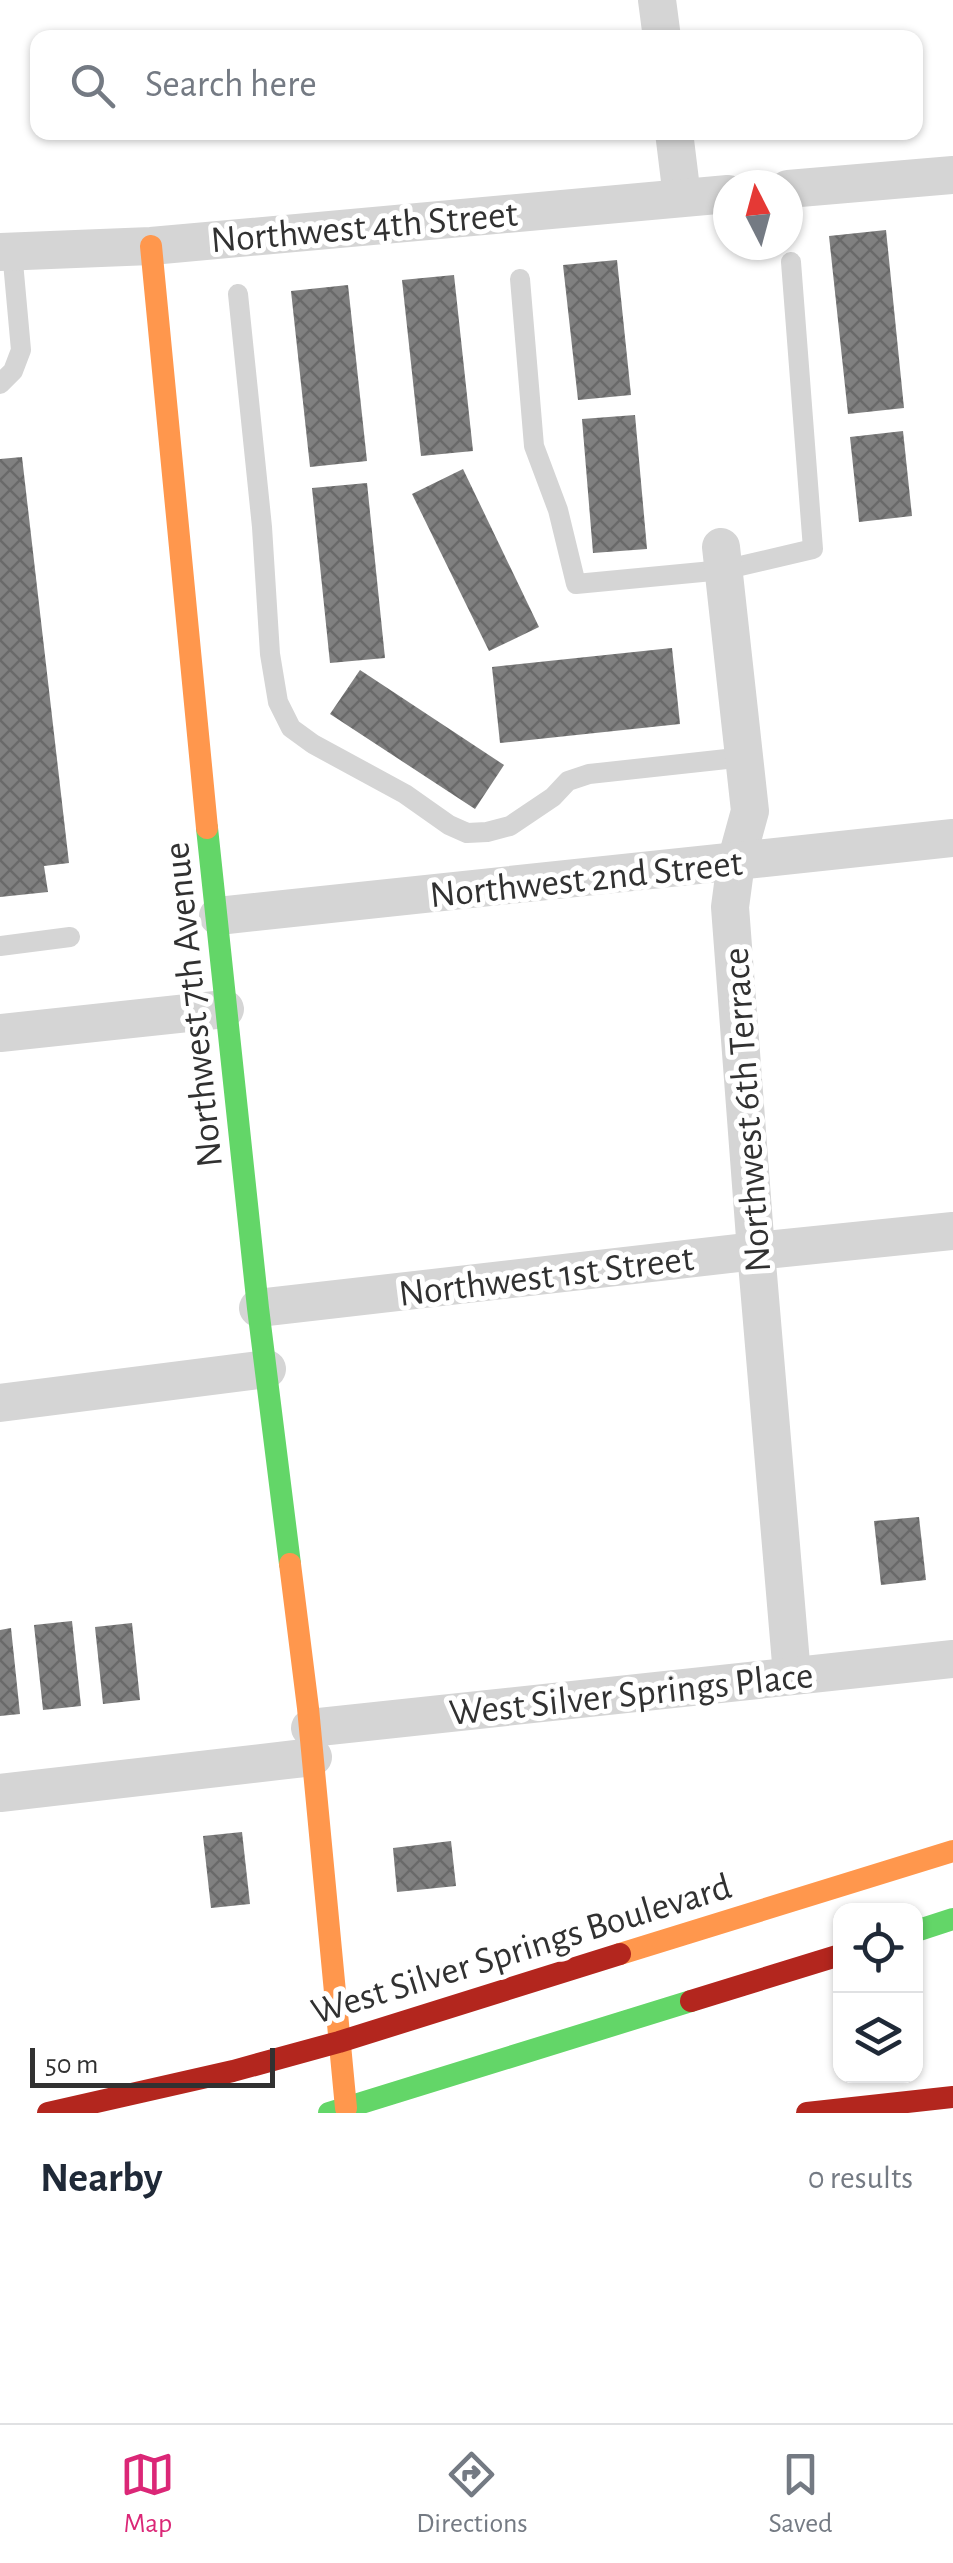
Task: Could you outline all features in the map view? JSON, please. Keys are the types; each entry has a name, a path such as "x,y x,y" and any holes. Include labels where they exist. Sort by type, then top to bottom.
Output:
{"street":[{"path":"657,0 661,30"},
{"path":"675,140 682,198"},
{"path":"803,187 953,175"},
{"name":"Northwest 4th Street","path":"6,252 151,246 713,195"},
{"name":"Northwest 7th Avenue","path":"151,246 225,1009 311,1742 339,2042 338,2111"},
{"name":"Northwest 6th Terrace","path":"722,559 750,810 736,862 730,907 792,1675"},
{"name":"Northwest 2nd Street","path":"218,916 953,838"},
{"path":"0,1034 225,1009"},
{"name":"Northwest 1st Street","path":"258,1308 953,1232"},
{"path":"0,1403 266,1369"},
{"name":"West Silver Springs Place","path":"0,1793 311,1742 792,1675 953,1659"},
{"name":"West Silver Springs Boulevard","path":"48,2113 232,2072 339,2042 953,1851"},
{"path":"923,1929 953,1919"},
{"path":"338,2111 833,1956"},
{"path":"807,2113 953,2097"}],"lane":[{"path":"0,384 13,371 21,350 6,252"},
{"path":"520,278 534,446 558,510 576,584 813,548 791,262"},
{"path":"238,294 262,527 270,654 278,702 292,728 467,833 510,826 568,782 589,774 744,758"},
{"path":"0,946 70,937"}],"building":[{"path":"886,230 904,408 848,414 829,236"},
{"path":"617,260 631,395 578,400 563,265"},
{"path":"454,275 473,451 421,456 402,280"},
{"path":"348,285 367,461 310,467 291,291"},
{"path":"635,415 647,549 593,553 582,419"},
{"path":"903,431 912,516 859,522 850,437"},
{"path":"22,457 69,863 44,866 48,892 0,897 0,459"},
{"path":"463,469 539,627 489,651 412,494"},
{"path":"367,483 385,658 330,663 312,488"},
{"path":"672,648 680,724 500,743 492,667"},
{"path":"360,670 504,765 475,809 330,714"},
{"path":"919,1517 926,1580 881,1585 874,1521"},
{"path":"72,1621 81,1706 43,1710 34,1625"},
{"path":"132,1623 140,1700 103,1704 95,1627"},
{"path":"11,1628 20,1714 0,1716 0,1630"},
{"path":"242,1832 250,1904 211,1908 203,1836"},
{"path":"451,1841 456,1886 397,1892 393,1848"}],"traffic: fast":[{"path":"207,828 258,1308 290,1564"},
{"path":"923,1929 953,1919"},
{"path":"329,2113 691,2001"}],"traffic: slow":[{"path":"151,246 207,828"},
{"path":"290,1564 308,1708 346,2108"},
{"path":"620,1954 953,1851"}],"traffic: jam":[{"path":"48,2113 233,2071 339,2042 620,1954"},
{"path":"691,2001 833,1957"},
{"path":"807,2113 953,2097"}]}
